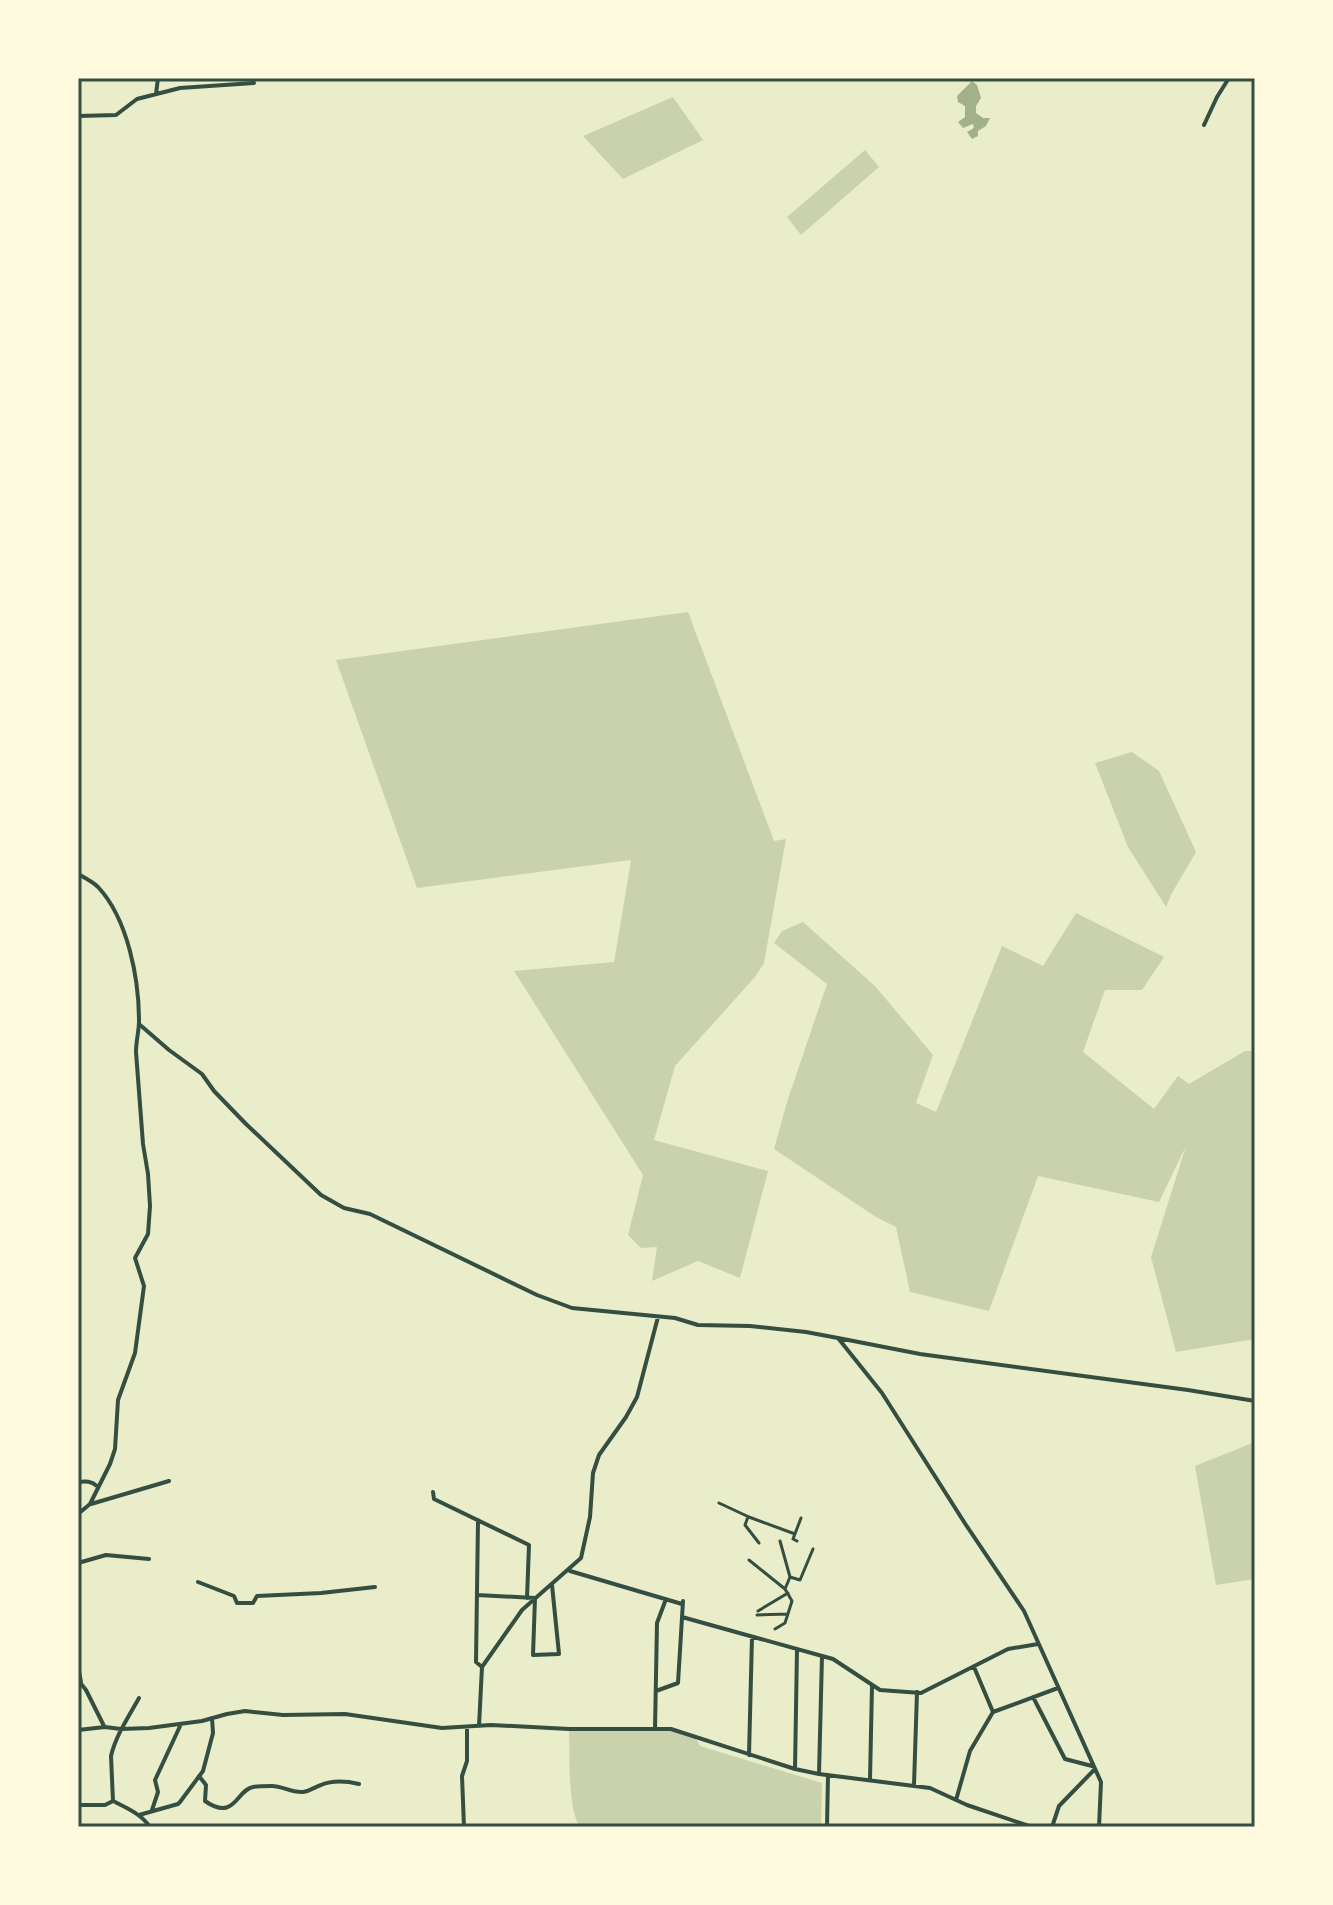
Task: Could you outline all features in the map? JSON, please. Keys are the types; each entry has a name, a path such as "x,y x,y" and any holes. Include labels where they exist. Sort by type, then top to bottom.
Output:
{"street":[{"path":"156,94 158,78"},
{"path":"1204,125 1229,78"},
{"path":"78,116 116,115 137,99 180,88 254,83"},
{"path":"78,874 98,886 117,915 135,971 139,1024 136,1052 150,1206 148,1234 135,1258 144,1286 135,1353 118,1400 115,1449 90,1504"},
{"path":"139,1024 202,1074 245,1123 321,1195 336,1205 370,1214 558,1304 588,1311 681,1319 698,1325 806,1332 920,1354 1255,1401"},
{"path":"479,1727 482,1667 522,1610 581,1558 590,1517 593,1473 599,1455 637,1397 658,1317"},
{"path":"838,1338 882,1393 1024,1611 1101,1782 1099,1827"},
{"path":"78,1514 90,1504 169,1481"},
{"path":"78,1482 97,1486"},
{"path":"433,1492 434,1499 529,1545 527,1598"},
{"path":"719,1503 795,1534"},
{"path":"749,1517 745,1525 759,1543"},
{"path":"478,1519 476,1662 482,1667"},
{"path":"797,1541 793,1539 798,1521"},
{"path":"780,1541 790,1577 787,1591 757,1613 788,1614"},
{"path":"790,1577 800,1580 813,1549"},
{"path":"78,1563 106,1555 149,1559"},
{"path":"749,1560 787,1591 792,1601 785,1623 775,1629"},
{"path":"569,1571 682,1603 678,1683 656,1691"},
{"path":"198,1582 234,1596 237,1603 253,1603 257,1596 375,1587"},
{"path":"535,1598 533,1655 559,1654 552,1585"},
{"path":"477,1595 535,1598"},
{"path":"655,1729 657,1623 666,1599"},
{"path":"762,1622 765,1615"},
{"path":"682,1617 833,1659 880,1690 921,1693 1008,1649 1038,1644"},
{"path":"749,1755 752,1636"},
{"path":"795,1769 797,1649"},
{"path":"819,1774 822,1656"},
{"path":"78,1666 79,1681 105,1727"},
{"path":"974,1667 993,1712"},
{"path":"870,1779 872,1685"},
{"path":"956,1800 970,1751 993,1712 1058,1688"},
{"path":"914,1785 917,1692"},
{"path":"1033,1697 1065,1759 1093,1768"},
{"path":"113,1801 111,1756 121,1729 139,1698"},
{"path":"78,1730 181,1724 245,1711 283,1715 345,1714 442,1728 491,1725 671,1729 795,1769 930,1788 1032,1827"},
{"path":"139,1815 178,1804 203,1771 213,1728 212,1718"},
{"path":"151,1811 158,1792 155,1780 181,1724"},
{"path":"464,1827 462,1776 467,1761 467,1727"},
{"path":"1052,1827 1059,1806 1093,1768"},
{"path":"827,1827 828,1775"},
{"path":"199,1776 206,1785 207,1804 226,1807 233,1805 253,1787 272,1786 306,1792 329,1782 359,1784"},
{"path":"78,1805 105,1805 113,1801"},
{"path":"113,1801 144,1818 150,1827"}],"shaded area":[{"path":"972,81 977,85 981,98 976,113 990,118 986,126 978,131 978,136 972,139 967,132 974,128 973,124 963,128 958,122 965,117 965,106 958,102 957,96"},
{"path":"673,97 703,140 623,179 583,136"},
{"path":"865,150 879,167 801,235 787,217"},
{"path":"688,612 774,841 786,839 764,963 675,1066 654,1140 768,1171 740,1278 698,1261 652,1281 657,1247 641,1248 628,1235 643,1175 514,971 614,962 631,860 417,888 336,660"},
{"path":"1132,752 1159,771 1196,852 1166,907 1128,847 1095,763"},
{"path":"1076,913 1164,957 1142,990 1105,990 1083,1052 1154,1109 1178,1076 1189,1084 1245,1051 1255,1051 1255,1339 1176,1352 1151,1257 1186,1146 1159,1202 1038,1176 989,1311 910,1292 896,1227 774,1149 827,984 774,943 782,931 803,922 875,986 933,1055 916,1103 936,1112 1002,946 1043,966"},
{"path":"1255,1442 1255,1579 1216,1585 1195,1466"},
{"path":"569,1729 671,1729 694,1735 700,1746 822,1783 821,1827 580,1827 571,1794"}]}
